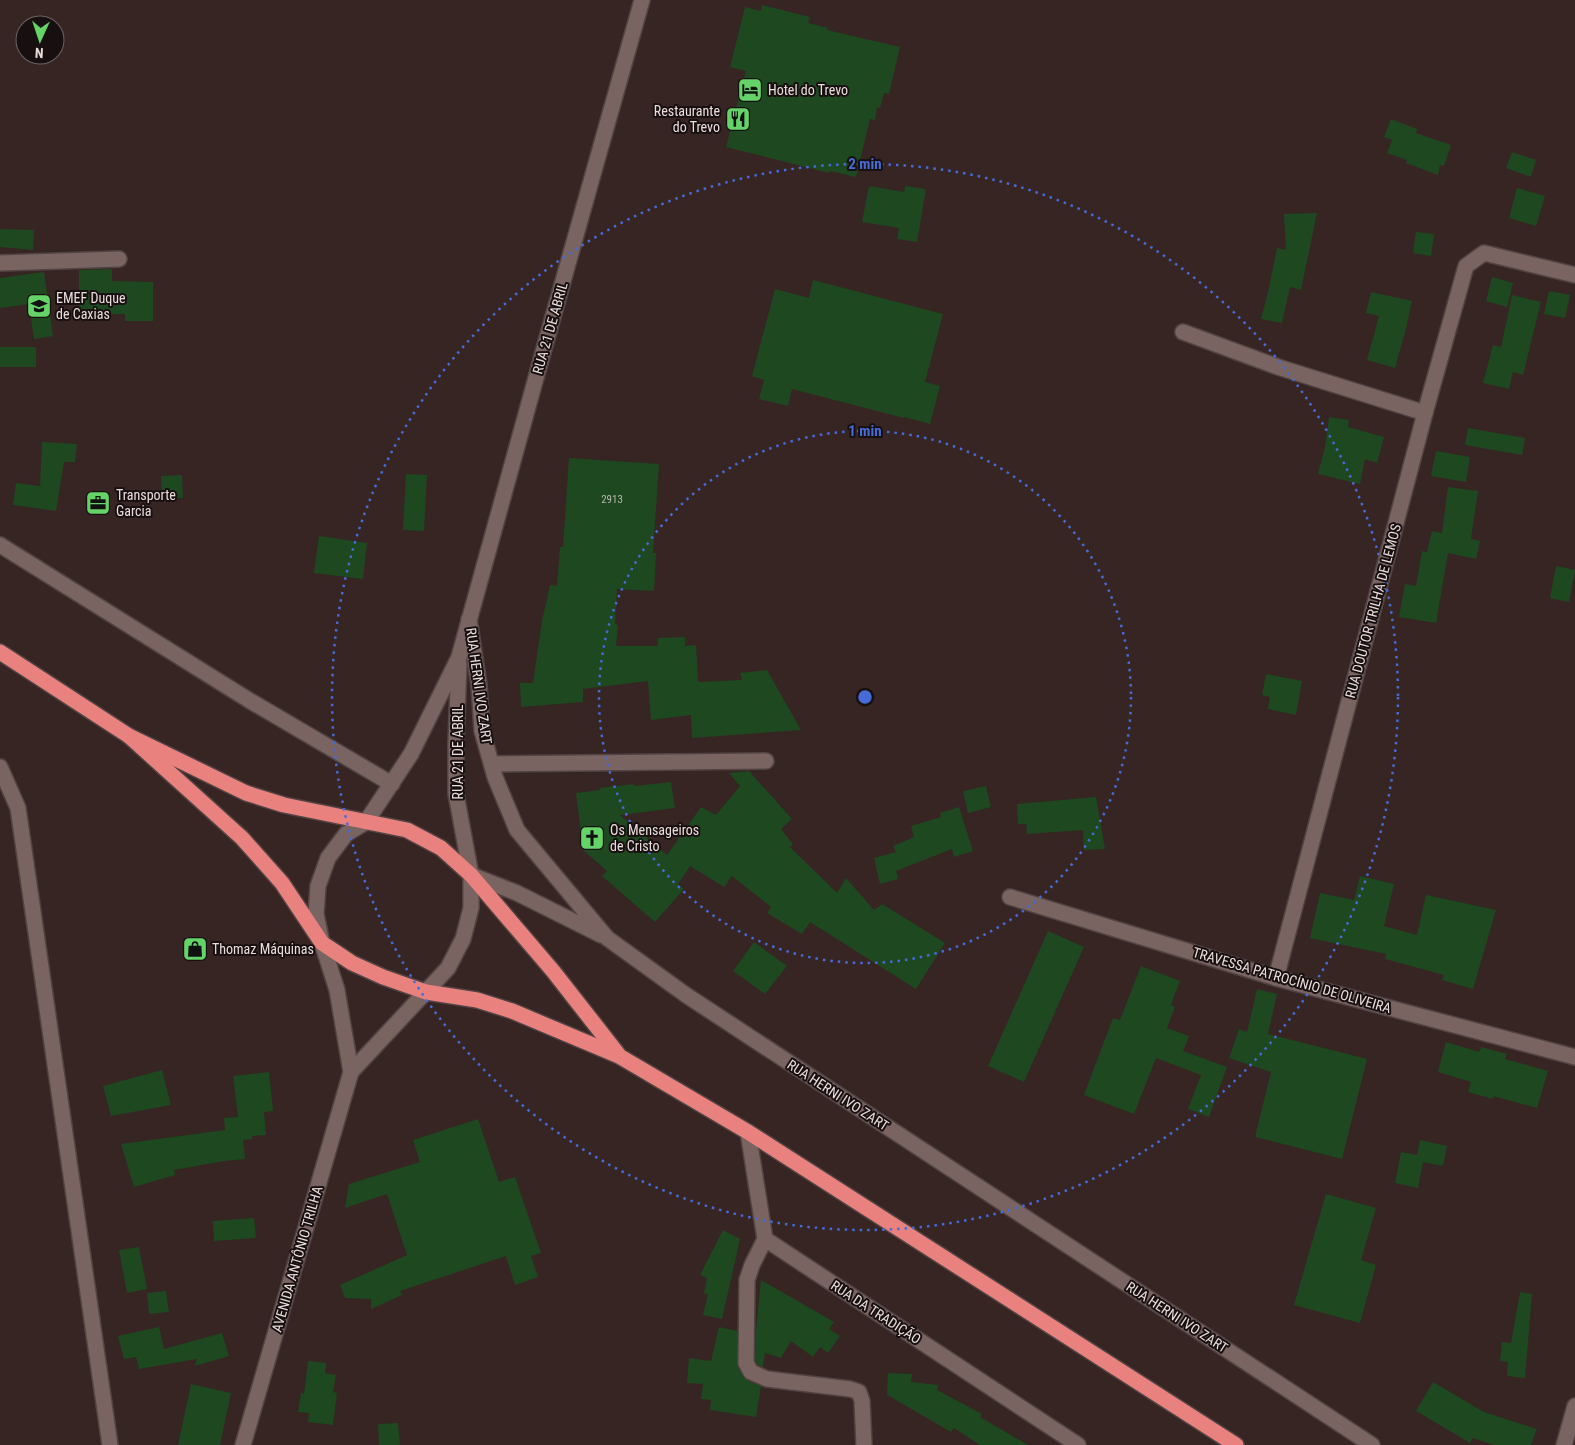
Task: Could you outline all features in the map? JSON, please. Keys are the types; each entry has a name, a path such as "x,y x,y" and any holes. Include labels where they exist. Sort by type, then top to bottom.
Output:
{"highway":[{"path":"0,652 129,736 246,793 284,805 407,830 441,848 470,875 552,971 619,1056"},
{"path":"129,736 242,838 282,883 322,943 352,963 383,977 426,992 477,1000 512,1011 619,1056 748,1132 1236,1445"}],"street":[{"name":"RUA 21 DE ABRIL","path":"366,822 411,754 459,657 642,0"},
{"name":"RUA DOUTOR TRILHA DE LEMOS","path":"1276,978 1425,413 1466,266 1484,252 1575,275"},
{"path":"0,263 119,259"},
{"path":"1184,332 1278,367 1425,413"},
{"path":"0,545 252,702 392,784"},
{"name":"RUA HERNI IVO ZART","path":"469,619 479,685 482,731 516,830 607,938 694,1000 1372,1445"},
{"name":"RUA 21 DE ABRIL","path":"459,657 456,794 470,875"},
{"path":"492,764 766,761"},
{"path":"0,767 18,808 110,1445"},
{"path":"322,943 316,914 318,886 328,858 346,834 366,822"},
{"path":"426,992 448,968 463,939 471,908 470,875 517,893 607,938"},
{"name":"TRAVESSA PATROCÍNIO DE OLIVEIRA","path":"1010,897 1276,978 1575,1057"},
{"name":"AVENIDA ANTÔNIO TRILHA","path":"243,1445 351,1072 337,990 322,943"},
{"name":"AVENIDA ANTÔNIO TRILHA","path":"351,1072 426,992"},
{"path":"748,1132 765,1239 747,1280 746,1363 751,1372 767,1379 850,1389 859,1392 862,1401 864,1445"},
{"name":"RUA DA TRADIÇÃO","path":"765,1239 1078,1445"},
{"path":"1564,1445 1575,1406"}],"building":[{"path":"762,5 810,17 808,23 828,28 827,30 900,47 889,94 884,93 880,108 877,107 875,120 870,119 856,177 830,171 829,173 726,147 746,71 730,67 745,7 761,11"},
{"path":"1391,119 1417,129 1416,133 1451,145 1444,166 1440,165 1438,175 1406,163 1407,160 1387,153 1392,140 1384,137"},
{"path":"1512,152 1536,160 1531,177 1506,168"},
{"path":"869,186 904,192 905,186 926,189 917,242 897,239 899,228 862,222"},
{"path":"1517,188 1545,196 1536,226 1509,218"},
{"path":"1317,213 1301,290 1290,287 1282,323 1261,319 1277,248 1286,250 1284,214"},
{"path":"0,229 34,230 33,250 0,247"},
{"path":"1416,232 1434,234 1431,256 1413,253"},
{"path":"112,269 112,281 153,282 153,321 125,321 125,314 79,315 79,270"},
{"name":"EMEF Duque de Caxias","path":"44,272 53,336 34,339 29,304 0,308 0,278"},
{"path":"1492,277 1513,283 1507,307 1486,301"},
{"path":"813,280 943,314 925,382 940,386 930,424 792,389 788,406 759,399 764,380 752,376 775,289 809,298"},
{"path":"1549,291 1570,295 1565,318 1544,314"},
{"path":"1371,292 1412,301 1395,368 1367,360 1379,316 1366,313"},
{"path":"1512,295 1541,302 1523,375 1513,372 1509,389 1483,383 1493,345 1501,347"},
{"path":"0,347 36,347 36,367 0,367"},
{"path":"1329,417 1349,420 1348,427 1384,437 1377,463 1365,459 1360,484 1318,474 1325,447"},
{"path":"1468,428 1525,438 1522,455 1465,445"},
{"path":"42,442 77,444 75,462 64,462 56,511 13,505 16,483 40,486"},
{"path":"1436,451 1470,457 1466,482 1431,476"},
{"path":"569,458 659,464 653,553 656,553 654,591 617,589 615,624 618,625 616,646 658,646 658,638 685,637 685,646 696,645 698,682 742,680 740,673 767,670 801,730 692,738 691,715 651,720 648,681 583,689 583,702 521,707 520,683 533,683 542,621 550,585 557,586 560,547 563,547"},
{"path":"406,474 427,475 424,531 403,530"},
{"path":"182,475 183,498 162,499 161,476"},
{"path":"1448,487 1478,491 1471,539 1480,541 1476,559 1448,553 1436,623 1399,617 1405,584 1416,586 1422,551 1427,552 1432,531 1442,533"},
{"path":"319,536 367,543 363,579 314,573"},
{"path":"1556,566 1575,570 1569,602 1550,598"},
{"path":"1266,674 1302,681 1296,715 1268,709 1270,697 1262,695"},
{"path":"749,771 792,819 781,829 793,844 790,847 837,893 846,878 874,910 882,904 945,943 916,989 810,922 802,934 767,913 771,907 732,876 724,887 690,866 678,884 684,889 655,922 602,876 607,871 583,850 576,793 600,790 599,788 671,782 675,808 620,815 667,855 701,807 716,815 740,786 729,773"},
{"path":"986,786 991,807 968,813 963,791"},
{"path":"1096,797 1105,849 1084,850 1083,830 1027,834 1026,824 1018,824 1017,804"},
{"path":"959,807 973,851 954,857 952,849 896,871 898,879 880,884 874,858 896,852 893,846 914,837 911,826 941,817 940,813"},
{"path":"1360,876 1394,884 1384,926 1417,935 1426,895 1496,910 1473,989 1442,980 1444,975 1385,959 1386,954 1310,938 1320,893 1354,900"},
{"path":"1048,931 1084,947 1024,1082 988,1066"},
{"path":"754,942 787,966 765,994 733,971"},
{"path":"1141,966 1180,981 1171,1005 1175,1007 1167,1028 1189,1036 1183,1051 1227,1067 1209,1117 1188,1109 1201,1075 1156,1058 1134,1114 1084,1095 1113,1018 1120,1020"},
{"path":"1257,989 1277,994 1268,1034 1367,1059 1342,1159 1255,1137 1271,1072 1229,1058 1239,1029 1247,1032"},
{"path":"1446,1042 1479,1052 1481,1047 1507,1054 1505,1059 1548,1071 1537,1108 1493,1096 1493,1099 1468,1092 1471,1082 1438,1072"},
{"path":"162,1070 171,1105 111,1116 103,1086"},
{"path":"269,1072 273,1111 264,1112 266,1135 252,1136 252,1139 243,1140 245,1159 174,1170 175,1175 134,1187 121,1144 225,1130 224,1118 238,1117 233,1076"},
{"path":"478,1119 499,1182 515,1177 541,1253 531,1256 538,1277 515,1285 506,1256 400,1291 402,1295 371,1309 371,1299 345,1298 340,1285 407,1255 387,1194 345,1208 349,1184 420,1162 413,1140"},
{"path":"1420,1140 1447,1146 1443,1166 1423,1162 1418,1188 1395,1183 1401,1152 1417,1155"},
{"path":"1326,1194 1376,1208 1361,1260 1376,1265 1360,1323 1294,1305"},
{"path":"254,1218 256,1238 214,1241 213,1221"},
{"path":"723,1230 740,1239 722,1319 703,1315 708,1294 704,1293 707,1278 700,1275"},
{"path":"139,1247 147,1289 127,1293 119,1250"},
{"path":"761,1280 834,1322 829,1329 840,1336 828,1353 820,1347 813,1357 791,1341 781,1358 765,1353 763,1367 758,1365 755,1361 756,1330"},
{"path":"166,1291 169,1312 149,1314 147,1293"},
{"path":"1520,1292 1532,1294 1525,1378 1507,1376 1508,1362 1500,1361 1502,1342 1511,1343"},
{"path":"159,1327 164,1349 222,1333 229,1356 195,1366 197,1359 139,1369 136,1357 124,1359 118,1336"},
{"path":"719,1327 737,1331 738,1368 747,1380 761,1386 756,1417 710,1410 711,1400 701,1399 703,1384 687,1383 689,1358 711,1361"},
{"path":"308,1361 326,1363 325,1373 336,1375 333,1392 337,1393 333,1425 308,1422 309,1413 298,1412 301,1393 304,1394"},
{"path":"888,1373 912,1374 911,1382 938,1385 937,1390 982,1414 980,1417 1028,1445 980,1445 954,1428 951,1432 887,1395"},
{"path":"1433,1382 1484,1412 1537,1429 1531,1445 1494,1445 1473,1438 1470,1443 1416,1411"},
{"path":"191,1384 231,1393 220,1445 178,1445"},
{"path":"398,1423 400,1445 379,1445 378,1424"}],"place":[{"name":"Hotel do Trevo","path":"750,90"},
{"name":"Restaurante do Trevo","path":"738,119"},
{"name":"EMEF Duque de Caxias","path":"39,306"},
{"name":"Transporte Garcia","path":"98,503"},
{"name":"Os Mensageiros de Cristo","path":"592,838"},
{"name":"Thomaz Máquinas","path":"195,949"}]}
